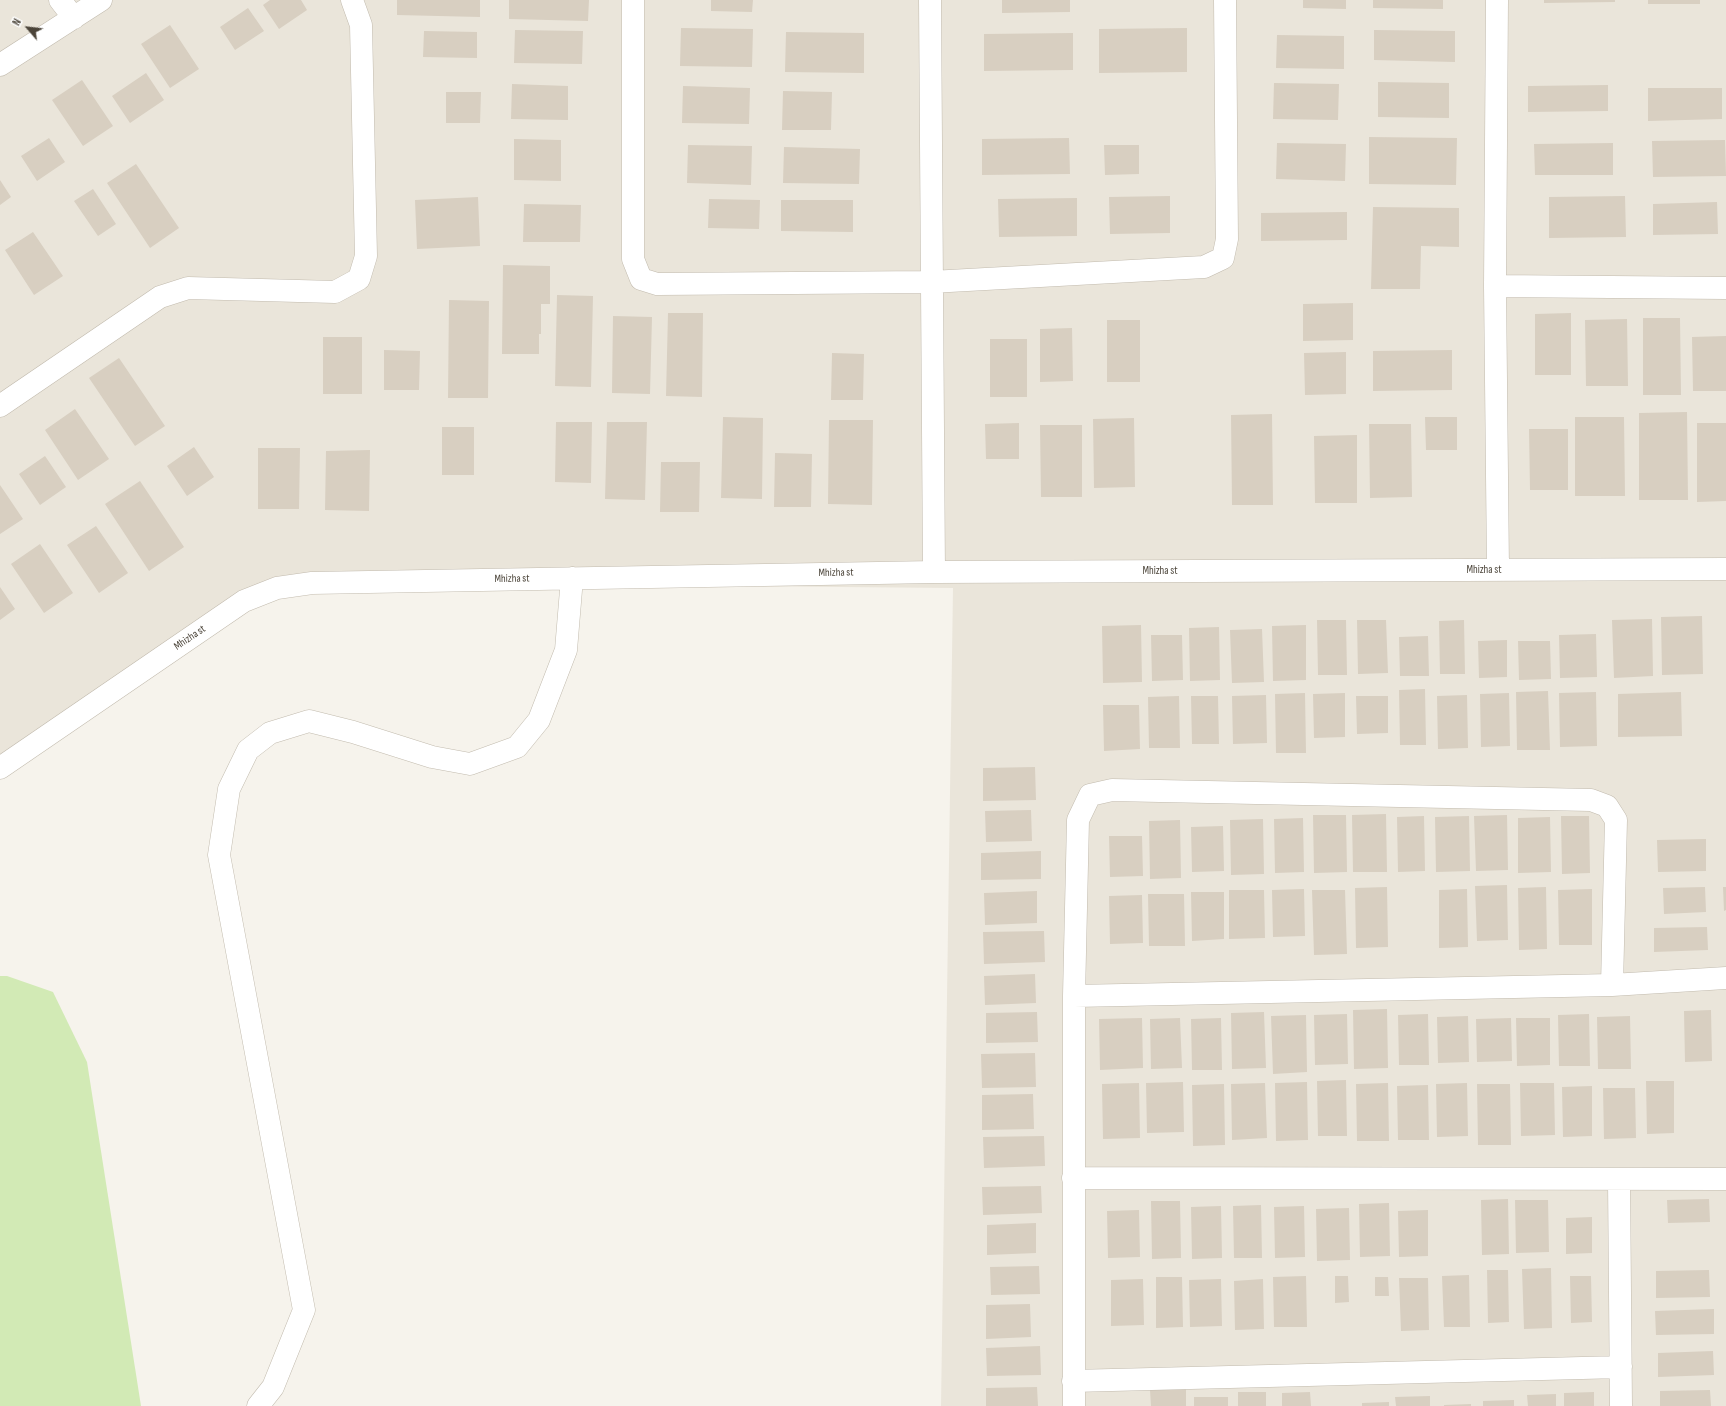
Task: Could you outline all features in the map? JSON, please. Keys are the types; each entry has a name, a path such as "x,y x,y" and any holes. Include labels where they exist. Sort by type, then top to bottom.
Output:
{"street":[{"path":"60,0 74,18"},
{"path":"0,65 101,0"},
{"path":"0,406 160,297 188,288 335,292 358,279 366,256 366,248 361,25 352,0"},
{"path":"633,0 633,259 641,279 657,284 931,282 1204,267 1223,258 1228,239 1225,0"},
{"path":"930,0 934,572"},
{"path":"1497,0 1495,286 1498,570"},
{"path":"1495,286 1726,288"},
{"name":"Mhizha st","path":"0,768 244,601 277,588 312,583 934,572 1726,569"},
{"path":"258,1406 274,1387 304,1310 219,855 229,789 248,750 270,732 309,721 352,732 432,757 470,764 517,747 539,720 566,650 572,578"},
{"path":"1074,1406 1074,996 1078,820 1090,795 1112,790 1591,800 1607,806 1616,820 1612,985"},
{"path":"1074,996 1612,985 1726,978"},
{"path":"1073,1178 1726,1179"},
{"path":"1619,1180 1621,1406"},
{"path":"1073,1381 1621,1367"}],"shaded area":[{"path":"0,0 1726,0 1726,1406 941,1406 953,588 274,582 0,764"}],"green space":[{"path":"0,976 7,976 53,992 87,1062 141,1406 0,1406"}],"building":[{"path":"270,0 301,0 307,10 279,29 263,5"},
{"path":"397,0 480,0 480,17 397,15"},
{"path":"509,0 589,0 588,21 509,19"},
{"path":"711,0 753,0 752,12 711,11"},
{"path":"1002,0 1070,0 1070,12 1002,13"},
{"path":"1303,0 1346,0 1346,9 1303,8"},
{"path":"1373,0 1443,0 1443,9 1373,8"},
{"path":"1544,0 1615,0 1615,2 1544,3"},
{"path":"1648,0 1700,0 1700,4 1648,4"},
{"path":"248,8 264,31 235,50 220,27"},
{"path":"170,25 199,69 170,88 141,44"},
{"path":"681,28 753,29 752,67 680,66"},
{"path":"1187,28 1187,72 1099,73 1099,29"},
{"path":"515,30 583,31 582,64 514,63"},
{"path":"1374,30 1455,31 1455,62 1374,60"},
{"path":"424,31 477,32 477,58 423,57"},
{"path":"786,32 864,33 864,73 785,72"},
{"path":"1073,33 1073,70 984,71 984,34"},
{"path":"1277,35 1344,36 1344,69 1276,68"},
{"path":"146,73 164,100 130,123 112,96"},
{"path":"82,80 113,126 83,146 52,100"},
{"path":"1378,82 1449,83 1449,118 1378,117"},
{"path":"1274,83 1339,84 1338,120 1273,119"},
{"path":"512,84 568,86 568,120 511,119"},
{"path":"1608,85 1608,111 1528,112 1528,86"},
{"path":"683,86 750,88 749,124 682,123"},
{"path":"1648,88 1722,88 1722,119 1648,121"},
{"path":"783,91 832,92 831,130 782,130"},
{"path":"446,92 481,92 480,123 446,123"},
{"path":"1369,137 1457,138 1456,185 1369,184"},
{"path":"49,138 65,162 37,181 21,156"},
{"path":"1069,138 1070,174 982,175 982,139"},
{"path":"514,139 561,140 561,181 514,180"},
{"path":"1725,140 1726,176 1653,177 1652,141"},
{"path":"1277,143 1346,144 1345,181 1276,179"},
{"path":"1613,143 1613,175 1535,175 1534,144"},
{"path":"688,145 752,146 751,185 687,183"},
{"path":"1104,145 1139,145 1139,174 1105,175"},
{"path":"784,147 860,149 859,184 783,183"},
{"path":"136,164 179,228 150,248 107,183"},
{"path":"0,180 11,197 0,205"},
{"path":"93,189 116,224 98,236 74,201"},
{"path":"1170,196 1170,233 1110,234 1109,197"},
{"path":"1625,196 1626,237 1549,238 1549,197"},
{"path":"478,197 480,246 417,249 415,200"},
{"path":"1077,198 1077,236 999,237 998,199"},
{"path":"709,199 760,200 759,229 708,228"},
{"path":"781,200 853,200 853,232 781,231"},
{"path":"1717,202 1718,234 1653,235 1653,204"},
{"path":"524,204 581,205 580,242 523,242"},
{"path":"1373,207 1459,208 1459,247 1421,246 1420,289 1371,289"},
{"path":"1347,212 1347,240 1261,241 1261,213"},
{"path":"33,232 63,276 34,295 5,250"},
{"path":"503,265 550,266 550,304 541,304 539,354 502,354"},
{"path":"557,295 593,296 591,387 555,386"},
{"path":"449,300 489,301 488,398 448,398"},
{"path":"1353,303 1353,340 1303,341 1303,304"},
{"path":"668,313 703,313 702,397 666,396"},
{"path":"1571,313 1571,375 1535,375 1535,314"},
{"path":"613,316 652,317 650,394 612,393"},
{"path":"1643,318 1680,318 1681,395 1643,395"},
{"path":"1627,319 1628,386 1586,386 1585,320"},
{"path":"1107,320 1140,320 1140,382 1107,382"},
{"path":"1072,328 1073,381 1040,382 1040,329"},
{"path":"1726,336 1726,391 1693,391 1692,337"},
{"path":"323,337 362,337 362,394 323,394"},
{"path":"990,339 1027,339 1027,397 990,397"},
{"path":"384,350 420,351 419,390 384,390"},
{"path":"1452,350 1452,390 1373,391 1373,351"},
{"path":"1346,352 1346,394 1305,395 1304,353"},
{"path":"832,353 864,354 863,400 831,400"},
{"path":"119,358 165,426 135,446 89,378"},
{"path":"75,409 109,459 78,480 45,430"},
{"path":"1687,412 1688,500 1639,500 1639,413"},
{"path":"1272,414 1273,505 1232,505 1231,415"},
{"path":"723,417 763,418 762,499 721,498"},
{"path":"1425,417 1457,417 1457,450 1426,450"},
{"path":"1575,417 1624,417 1625,496 1575,496"},
{"path":"1134,418 1135,487 1094,488 1093,419"},
{"path":"829,420 873,420 872,505 828,504"},
{"path":"556,422 592,422 591,483 555,482"},
{"path":"607,422 647,422 645,500 605,499"},
{"path":"1019,423 1019,459 986,459 985,424"},
{"path":"1697,423 1726,423 1726,501 1697,502"},
{"path":"1369,424 1411,424 1412,497 1370,498"},
{"path":"1040,425 1082,425 1082,497 1041,497"},
{"path":"442,427 474,427 474,475 442,475"},
{"path":"1529,429 1568,429 1568,490 1530,490"},
{"path":"1357,435 1357,503 1315,503 1314,436"},
{"path":"194,447 214,477 187,496 167,466"},
{"path":"258,448 300,448 299,509 258,509"},
{"path":"370,450 369,511 325,510 326,451"},
{"path":"775,453 812,454 811,507 774,507"},
{"path":"45,456 66,487 40,505 19,474"},
{"path":"661,462 700,462 699,512 660,512"},
{"path":"140,481 184,547 149,571 105,504"},
{"path":"0,485 23,519 0,534"},
{"path":"96,526 128,573 99,593 67,545"},
{"path":"40,544 73,593 44,613 11,564"},
{"path":"0,587 15,609 0,620"},
{"path":"1702,616 1703,674 1662,675 1661,617"},
{"path":"1652,619 1653,676 1614,678 1612,620"},
{"path":"1317,620 1346,620 1347,675 1318,675"},
{"path":"1357,620 1386,620 1388,673 1358,674"},
{"path":"1464,620 1465,674 1440,674 1439,621"},
{"path":"1141,625 1142,682 1103,683 1102,626"},
{"path":"1306,625 1306,680 1273,681 1272,626"},
{"path":"1219,627 1220,680 1190,681 1189,628"},
{"path":"1262,629 1264,682 1232,683 1230,630"},
{"path":"1596,634 1597,677 1560,678 1559,635"},
{"path":"1151,635 1182,635 1183,680 1152,681"},
{"path":"1428,636 1429,676 1400,676 1399,637"},
{"path":"1507,640 1507,677 1479,678 1478,641"},
{"path":"1518,641 1550,641 1551,679 1519,680"},
{"path":"1425,689 1426,745 1400,745 1399,690"},
{"path":"1548,691 1550,750 1517,750 1516,692"},
{"path":"1596,692 1597,746 1560,747 1559,693"},
{"path":"1681,692 1682,736 1618,737 1618,694"},
{"path":"1305,693 1306,753 1276,753 1275,694"},
{"path":"1345,693 1345,737 1314,738 1313,694"},
{"path":"1509,693 1510,746 1481,747 1480,694"},
{"path":"1266,695 1267,743 1233,744 1232,696"},
{"path":"1467,695 1468,748 1438,749 1437,696"},
{"path":"1179,696 1180,748 1149,748 1148,697"},
{"path":"1191,696 1218,696 1219,744 1192,744"},
{"path":"1356,696 1388,696 1388,733 1357,734"},
{"path":"1103,705 1139,705 1140,749 1104,751"},
{"path":"1035,767 1036,800 983,801 983,768"},
{"path":"1031,810 1032,841 986,842 985,811"},
{"path":"1386,814 1387,872 1353,872 1352,815"},
{"path":"1313,815 1346,815 1347,872 1314,873"},
{"path":"1507,815 1508,870 1476,871 1474,816"},
{"path":"1424,816 1425,871 1398,872 1397,817"},
{"path":"1469,816 1470,871 1436,872 1435,817"},
{"path":"1561,816 1589,816 1590,873 1562,874"},
{"path":"1550,817 1551,872 1518,873 1518,818"},
{"path":"1303,818 1304,872 1275,873 1274,819"},
{"path":"1263,819 1264,874 1231,875 1230,820"},
{"path":"1180,820 1181,878 1150,879 1149,821"},
{"path":"1223,826 1224,871 1192,872 1191,827"},
{"path":"1109,836 1142,836 1143,876 1110,877"},
{"path":"1706,839 1706,871 1658,872 1657,840"},
{"path":"1041,851 1041,879 981,880 981,853"},
{"path":"1507,885 1508,940 1477,941 1475,886"},
{"path":"1387,887 1388,947 1356,948 1355,888"},
{"path":"1546,887 1547,949 1519,950 1518,888"},
{"path":"1705,887 1706,912 1664,914 1663,888"},
{"path":"1723,887 1726,887 1726,910 1724,911"},
{"path":"1304,889 1305,936 1273,937 1272,890"},
{"path":"1467,889 1468,947 1439,948 1439,890"},
{"path":"1592,889 1592,945 1559,945 1558,890"},
{"path":"1229,890 1264,890 1265,938 1229,939"},
{"path":"1312,890 1345,890 1347,954 1314,955"},
{"path":"1037,891 1037,923 985,925 984,893"},
{"path":"1191,892 1224,892 1224,939 1192,941"},
{"path":"1148,894 1184,894 1185,946 1149,946"},
{"path":"1142,895 1143,943 1110,944 1109,896"},
{"path":"1707,927 1708,950 1654,952 1654,928"},
{"path":"1044,931 1045,962 984,964 983,932"},
{"path":"1035,974 1036,1003 985,1005 984,976"},
{"path":"1387,1009 1388,1068 1354,1069 1353,1010"},
{"path":"1711,1010 1712,1061 1685,1062 1684,1011"},
{"path":"1037,1012 1038,1042 986,1043 986,1013"},
{"path":"1264,1012 1266,1068 1232,1069 1231,1013"},
{"path":"1347,1014 1348,1064 1315,1065 1314,1015"},
{"path":"1428,1014 1429,1065 1399,1065 1398,1015"},
{"path":"1589,1014 1590,1066 1559,1066 1558,1015"},
{"path":"1306,1015 1307,1072 1273,1074 1271,1016"},
{"path":"1468,1016 1469,1062 1438,1063 1437,1017"},
{"path":"1630,1016 1631,1069 1598,1069 1597,1017"},
{"path":"1142,1018 1143,1068 1100,1070 1099,1019"},
{"path":"1180,1018 1182,1068 1151,1069 1150,1019"},
{"path":"1221,1018 1222,1070 1192,1070 1191,1019"},
{"path":"1511,1018 1512,1061 1477,1062 1476,1019"},
{"path":"1516,1018 1550,1018 1550,1065 1517,1066"},
{"path":"1035,1053 1036,1087 982,1088 981,1054"},
{"path":"1346,1080 1347,1136 1318,1136 1317,1081"},
{"path":"1646,1081 1674,1081 1674,1133 1647,1134"},
{"path":"1183,1082 1184,1132 1147,1133 1146,1083"},
{"path":"1307,1082 1308,1140 1276,1141 1275,1083"},
{"path":"1139,1083 1140,1138 1103,1139 1102,1084"},
{"path":"1265,1083 1267,1138 1232,1140 1231,1084"},
{"path":"1388,1083 1389,1141 1357,1141 1356,1084"},
{"path":"1467,1083 1468,1136 1437,1137 1436,1084"},
{"path":"1520,1083 1554,1083 1555,1135 1521,1136"},
{"path":"1224,1084 1225,1145 1193,1146 1192,1085"},
{"path":"1477,1084 1510,1084 1511,1145 1478,1145"},
{"path":"1428,1085 1429,1140 1398,1140 1397,1086"},
{"path":"1592,1086 1592,1136 1563,1137 1562,1087"},
{"path":"1603,1088 1635,1088 1636,1138 1604,1139"},
{"path":"1033,1094 1034,1129 982,1130 982,1095"},
{"path":"1044,1136 1045,1166 984,1168 983,1137"},
{"path":"1041,1186 1042,1213 983,1215 982,1187"},
{"path":"1508,1199 1509,1254 1482,1255 1481,1200"},
{"path":"1709,1199 1710,1222 1668,1223 1667,1200"},
{"path":"1515,1200 1548,1200 1549,1252 1516,1253"},
{"path":"1151,1201 1180,1201 1181,1258 1152,1259"},
{"path":"1389,1203 1390,1256 1360,1257 1359,1204"},
{"path":"1261,1205 1262,1258 1234,1258 1233,1206"},
{"path":"1221,1206 1222,1258 1192,1259 1191,1207"},
{"path":"1304,1206 1305,1257 1275,1258 1274,1207"},
{"path":"1349,1208 1350,1260 1317,1261 1316,1209"},
{"path":"1139,1210 1140,1257 1108,1258 1107,1211"},
{"path":"1428,1210 1428,1256 1399,1257 1398,1211"},
{"path":"1592,1217 1592,1253 1566,1254 1566,1218"},
{"path":"1036,1223 1036,1253 987,1255 987,1225"},
{"path":"1039,1266 1040,1294 991,1295 990,1267"},
{"path":"1551,1268 1552,1328 1524,1329 1522,1269"},
{"path":"1487,1270 1508,1270 1509,1322 1488,1323"},
{"path":"1709,1270 1710,1297 1656,1298 1656,1271"},
{"path":"1469,1275 1470,1327 1444,1327 1442,1276"},
{"path":"1306,1276 1307,1327 1274,1327 1273,1277"},
{"path":"1335,1276 1348,1276 1349,1302 1335,1303"},
{"path":"1570,1276 1591,1276 1592,1322 1571,1323"},
{"path":"1156,1277 1182,1277 1183,1327 1156,1328"},
{"path":"1375,1277 1388,1277 1389,1296 1375,1296"},
{"path":"1399,1278 1428,1278 1429,1330 1401,1331"},
{"path":"1143,1279 1144,1325 1111,1326 1111,1280"},
{"path":"1221,1279 1222,1326 1190,1327 1189,1280"},
{"path":"1263,1279 1264,1329 1235,1330 1234,1281"},
{"path":"1030,1304 1031,1337 986,1339 986,1305"},
{"path":"1714,1309 1714,1334 1656,1335 1655,1311"},
{"path":"1040,1346 1041,1375 987,1376 986,1348"},
{"path":"1713,1351 1714,1375 1658,1377 1658,1353"},
{"path":"1037,1387 1038,1406 986,1406 986,1388"},
{"path":"1186,1389 1186,1406 1151,1406 1150,1390"},
{"path":"1710,1390 1711,1406 1660,1406 1660,1391"},
{"path":"1238,1392 1266,1392 1266,1406 1238,1406"},
{"path":"1310,1392 1311,1406 1282,1406 1282,1393"},
{"path":"1594,1392 1594,1406 1564,1406 1564,1393"},
{"path":"1556,1394 1556,1406 1528,1406 1527,1395"},
{"path":"1430,1396 1430,1406 1396,1406 1395,1397"},
{"path":"1194,1397 1228,1397 1228,1406 1194,1406"},
{"path":"1514,1400 1514,1406 1483,1406 1483,1401"},
{"path":"1389,1402 1389,1406 1362,1406 1362,1403"},
{"path":"1471,1404 1471,1406 1444,1406 1444,1405"}]}
